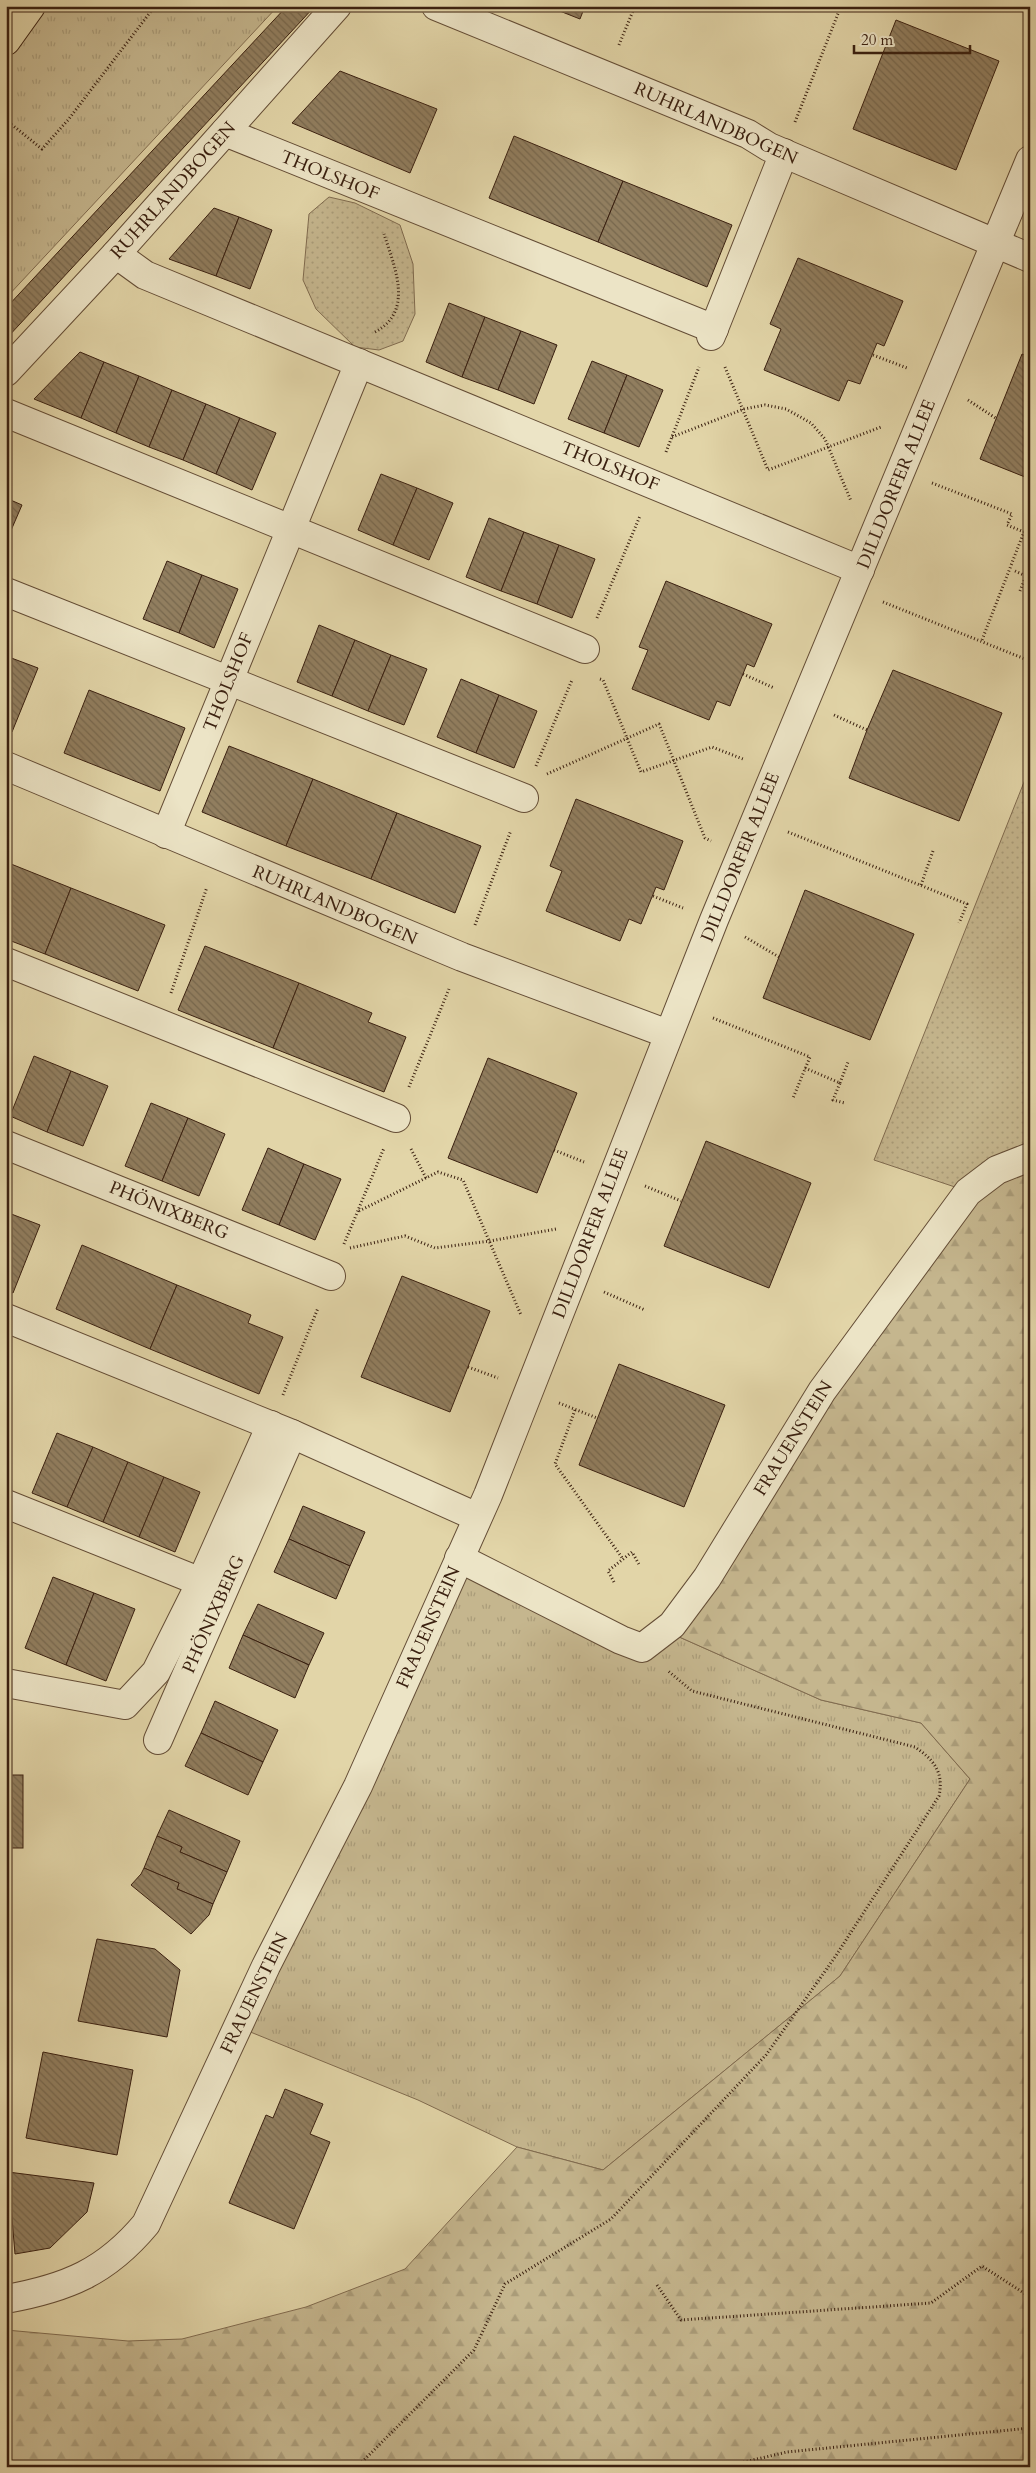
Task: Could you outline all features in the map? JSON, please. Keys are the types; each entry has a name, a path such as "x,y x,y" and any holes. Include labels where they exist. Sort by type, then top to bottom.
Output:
{"highway":[{"path":"6,41 31,6"}],"street":[{"name":"RUHRLANDBOGEN","path":"6,372 116,254 337,6"},
{"name":"RUHRLANDBOGEN","path":"436,6 748,134 788,141 994,244 1030,258"},
{"name":"THOLSHOF","path":"225,132 713,333"},
{"path":"713,333 788,141"},
{"name":"DILLDORFER ALLEE","path":"459,1558 478,1518 668,1034 774,772 918,432 1030,160"},
{"name":"THOLSHOF","path":"116,254 145,275 653,484 856,580"},
{"name":"THOLSHOF","path":"166,834 360,363"},
{"path":"6,413 291,529 580,660"},
{"path":"6,592 229,681 527,789"},
{"name":"RUHRLANDBOGEN","path":"6,766 462,958 668,1034"},
{"path":"6,962 396,1118"},
{"name":"PHÖNIXBERG","path":"6,1145 331,1276"},
{"name":"FRAUENSTEIN","path":"6,2299 51,2289 92,2273 127,2246 146,2224 266,1966 358,1786 459,1558 621,1640 642,1648 672,1624 707,1578 822,1391 968,1192 997,1170 1030,1158"},
{"path":"6,1318 281,1430 478,1518"},
{"name":"PHÖNIXBERG","path":"6,1683 125,1705 156,1672 200,1582 281,1430"},
{"name":"PHÖNIXBERG","path":"158,1740 281,1430"},
{"name":"PHÖNIXBERG","path":"6,1504 200,1582"}],"path":[{"path":"6,120 42,149 68,120 155,6"},
{"path":"607,75 635,6"},
{"path":"788,141 841,6"},
{"path":"329,350 337,339 365,337 379,330 389,321 400,298 397,276 370,191"},
{"path":"713,333 768,470 894,421 918,432"},
{"path":"587,1240 555,1228 490,1241 435,1248 405,1236 342,1249 462,958 527,789 713,333"},
{"path":"672,437 744,409 765,405 786,409 811,423 825,439 851,502 883,515"},
{"path":"901,471 1012,514 1007,525 1024,532 982,640"},
{"path":"1015,571 1028,577 1020,591"},
{"path":"856,580 1030,661"},
{"path":"580,660 603,680 641,772 712,747 774,772"},
{"path":"527,789 658,724 706,838 739,859"},
{"path":"755,819 967,904 959,923"},
{"path":"921,886 933,851"},
{"path":"161,1025 217,856"},
{"path":"680,1005 810,1057 793,1098"},
{"path":"845,1103 833,1100 848,1062"},
{"path":"805,1068 840,1083"},
{"path":"358,1212 438,1172 463,1180 523,1322 549,1338"},
{"path":"281,1430 331,1276"},
{"path":"620,1299 645,1310"},
{"path":"575,1410 555,1464 623,1559"},
{"path":"614,1582 608,1571 632,1552 640,1566"},
{"path":"357,2467 474,2350 505,2284 611,2219 766,2055 835,1957 938,1796 941,1778 936,1766 928,1756 914,1747 692,1691 642,1648"},
{"path":"657,2285 681,2320 931,2303 982,2266 1030,2297"},
{"path":"723,2467 787,2452 1030,2428"}],"green space":[{"path":"31,6 278,6 6,298 6,54"},
{"path":"329,197 355,203 400,225 413,264 415,314 403,341 379,350 355,347 316,309 303,280 309,214"},
{"path":"1030,767 1030,1155 961,1189 874,1160"},
{"path":"1030,1166 1030,2467 6,2467 6,2330 128,2341 182,2339 306,2307 405,2269 517,2147 603,2170 840,1976 970,1779 921,1723 821,1700 668,1632 969,1196"},
{"path":"460,1564 621,1644 668,1632 821,1700 921,1723 970,1779 840,1976 603,2170 517,2147 418,2100 243,2029"}],"building":[{"path":"287,6 315,6 6,339 6,308"},
{"path":"547,6 585,6 580,19"},
{"path":"896,20 999,61 956,170 853,129"},
{"path":"340,71 437,109 410,173 292,123"},
{"path":"514,136 623,181 598,242 489,198"},
{"path":"623,181 732,225 707,287 598,242"},
{"path":"214,208 239,217 216,276 169,259"},
{"path":"239,217 272,230 250,289 216,276"},
{"path":"798,258 903,301 884,346 877,343 860,384 848,380 839,401 764,370 781,329 770,324"},
{"path":"449,303 485,317 462,377 426,362"},
{"path":"485,317 521,331 498,390 462,377"},
{"path":"521,331 557,345 534,404 498,390"},
{"path":"80,352 104,362 81,418 34,399"},
{"path":"1022,354 1030,357 1030,479 980,459"},
{"path":"592,361 627,375 604,433 568,419"},
{"path":"104,362 139,376 116,433 81,418"},
{"path":"627,375 663,390 639,447 604,433"},
{"path":"139,376 172,390 149,447 116,433"},
{"path":"172,390 206,404 183,460 149,447"},
{"path":"206,404 240,418 216,474 183,460"},
{"path":"240,418 276,433 252,490 216,474"},
{"path":"381,474 417,488 393,545 358,530"},
{"path":"417,488 453,503 429,560 393,545"},
{"path":"6,498 22,505 6,542"},
{"path":"489,518 524,532 501,591 466,577"},
{"path":"524,532 559,545 537,604 501,591"},
{"path":"559,545 595,559 572,618 537,604"},
{"path":"167,561 202,575 179,633 143,619"},
{"path":"202,575 238,589 214,648 179,633"},
{"path":"666,581 772,624 754,667 747,664 730,706 717,701 709,720 632,689 648,650 639,647"},
{"path":"319,625 355,640 332,696 297,682"},
{"path":"355,640 391,655 368,711 332,696"},
{"path":"391,655 427,669 404,725 368,711"},
{"path":"6,656 38,668 12,732 6,730"},
{"path":"893,670 1002,713 959,821 849,778"},
{"path":"461,679 499,695 476,753 437,737"},
{"path":"89,690 185,728 160,791 64,753"},
{"path":"499,695 537,711 514,768 476,753"},
{"path":"229,746 313,779 286,846 202,812"},
{"path":"313,779 397,813 371,879 286,846"},
{"path":"576,799 683,841 664,890 656,887 641,924 629,919 620,941 546,911 562,871 550,866"},
{"path":"397,813 481,846 455,913 371,879"},
{"path":"6,862 71,888 45,954 6,939"},
{"path":"71,888 165,925 138,991 45,954"},
{"path":"805,890 914,934 870,1040 763,998"},
{"path":"205,946 299,983 273,1048 178,1010"},
{"path":"299,983 372,1013 368,1022 406,1037 384,1092 273,1048"},
{"path":"34,1056 71,1071 47,1132 10,1116"},
{"path":"488,1058 577,1093 537,1193 448,1158"},
{"path":"71,1071 108,1086 83,1146 47,1132"},
{"path":"151,1103 188,1118 162,1181 125,1166"},
{"path":"188,1118 225,1134 199,1196 162,1181"},
{"path":"706,1141 811,1183 769,1288 664,1246"},
{"path":"268,1148 304,1164 279,1225 242,1210"},
{"path":"304,1164 341,1179 315,1240 279,1225"},
{"path":"6,1212 40,1225 13,1293 6,1290"},
{"path":"82,1245 177,1285 150,1349 56,1309"},
{"path":"402,1276 490,1311 450,1412 361,1377"},
{"path":"177,1285 251,1315 248,1323 283,1337 259,1394 150,1349"},
{"path":"619,1364 725,1405 684,1507 579,1465"},
{"path":"57,1433 93,1447 67,1507 32,1493"},
{"path":"93,1447 128,1462 103,1522 67,1507"},
{"path":"128,1462 164,1477 139,1537 103,1522"},
{"path":"164,1477 200,1492 175,1552 139,1537"},
{"path":"303,1506 365,1532 350,1566 289,1539"},
{"path":"289,1539 350,1566 336,1599 274,1572"},
{"path":"53,1577 94,1593 66,1665 25,1648"},
{"path":"94,1593 135,1609 106,1681 66,1665"},
{"path":"258,1604 324,1633 309,1665 243,1635"},
{"path":"243,1635 309,1665 295,1698 229,1668"},
{"path":"215,1701 278,1730 263,1762 201,1733"},
{"path":"201,1733 263,1762 248,1795 185,1766"},
{"path":"6,1775 23,1775 23,1848 6,1848"},
{"path":"169,1810 240,1841 227,1872 180,1852 182,1847 157,1836"},
{"path":"157,1836 182,1847 180,1852 227,1872 213,1904 177,1889 179,1883 144,1868"},
{"path":"144,1868 179,1883 177,1889 213,1904 209,1915 191,1934 131,1885"},
{"path":"97,1939 155,1949 180,1970 167,2037 78,2021"},
{"path":"43,2052 133,2070 117,2155 26,2138"},
{"path":"285,2089 323,2104 310,2134 330,2142 294,2229 229,2203 266,2115 273,2118"},
{"path":"8,2172 94,2183 87,2212 50,2248 15,2254"}]}
